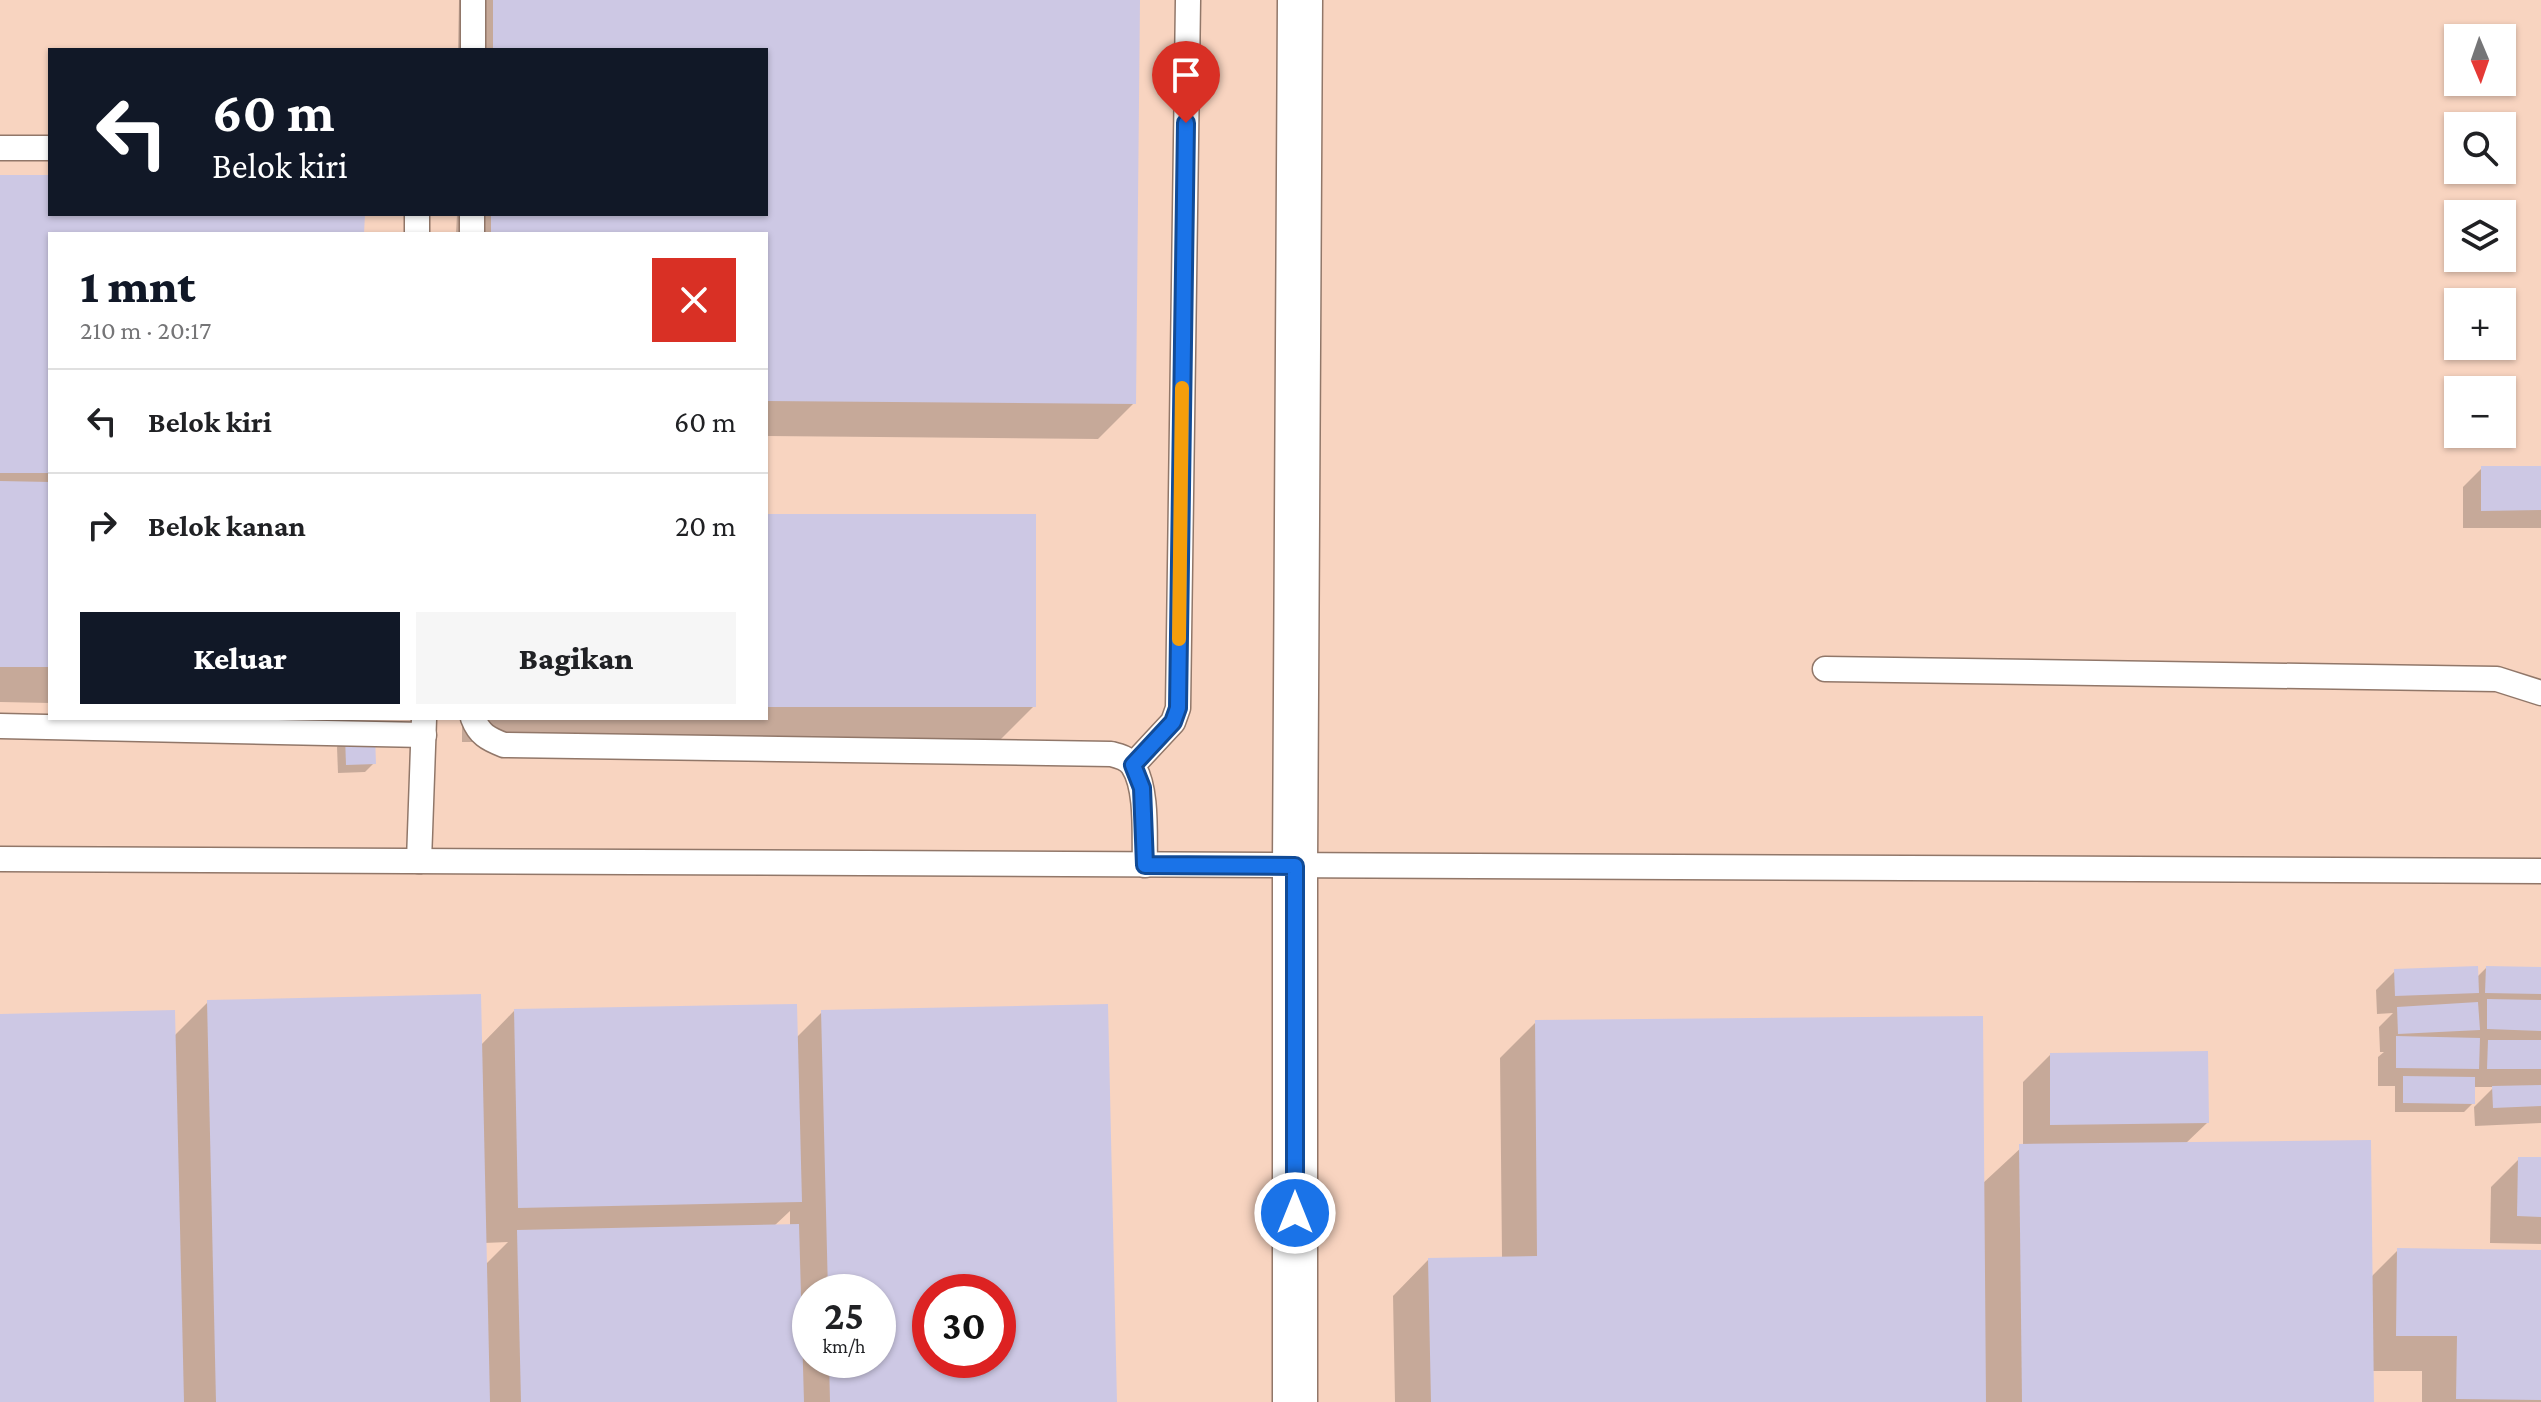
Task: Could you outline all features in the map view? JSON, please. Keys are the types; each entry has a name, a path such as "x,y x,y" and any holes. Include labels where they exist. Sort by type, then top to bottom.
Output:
{"street":[{"path":"1295,1402 1300,0"}],"lane":[{"path":"473,0 473,48"},
{"path":"1133,765 1173,722 1178,708 1188,0"},
{"path":"0,148 48,148"},
{"path":"1825,669 2497,679 2541,693"},
{"path":"474,720 477,729 488,739 504,745 1111,754 1125,758 1133,765 1142,788 1145,865"},
{"path":"0,726 424,726 419,861"},
{"path":"0,859 2541,871"}],"shaded area":[{"path":"0,0 2541,0 2541,1402 0,1402"}],"building":[{"path":"493,0 1140,0 1136,404 768,401 768,232 491,232 491,216 768,216 768,48 493,48"},
{"path":"0,175 48,175 48,216 365,216 364,232 48,232 48,473 0,473"},
{"path":"2481,466 2541,466 2541,510 2481,511"},
{"path":"0,481 48,482 48,667 0,667"},
{"path":"768,514 1036,514 1036,707 768,707"},
{"path":"375,735 376,764 346,765 345,736"},
{"path":"2478,966 2479,993 2395,996 2394,969"},
{"path":"2486,966 2541,967 2541,994 2485,993"},
{"path":"481,994 490,1402 216,1402 207,1000"},
{"path":"2487,999 2541,1000 2541,1031 2487,1029"},
{"path":"2478,1002 2480,1030 2398,1034 2397,1007"},
{"path":"797,1004 802,1202 518,1208 514,1009"},
{"path":"1108,1004 1117,1402 830,1402 829,1378 896,1378 896,1274 828,1274 821,1010"},
{"path":"175,1010 184,1402 0,1402 0,1014"},
{"path":"1983,1016 1986,1402 1431,1402 1428,1258 1537,1256 1535,1020"},
{"path":"2396,1036 2480,1038 2479,1069 2396,1068"},
{"path":"2488,1040 2541,1040 2541,1069 2487,1069"},
{"path":"2208,1051 2209,1123 2050,1125 2050,1053"},
{"path":"2403,1076 2475,1077 2475,1104 2403,1103"},
{"path":"2541,1085 2541,1106 2493,1108 2492,1086"},
{"path":"2371,1140 2374,1402 2022,1402 2019,1144"},
{"path":"2518,1157 2541,1157 2541,1217 2517,1216"},
{"path":"799,1224 800,1274 792,1274 792,1378 803,1378 804,1402 521,1402 517,1230"},
{"path":"2397,1248 2541,1250 2541,1400 2456,1399 2457,1336 2396,1336"}],"slow traffic":[{"path":"1179,639 1182,388"}],"route":[{"path":"1186,123 1178,708 1173,722 1133,765 1142,788 1145,865 1295,866 1295,1213"}]}
